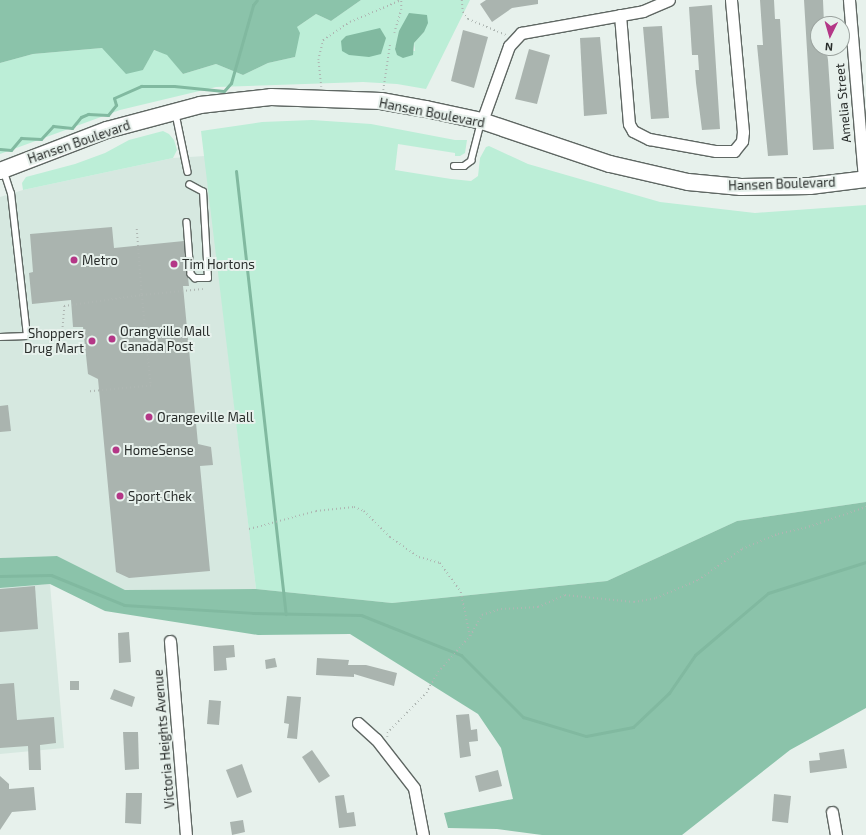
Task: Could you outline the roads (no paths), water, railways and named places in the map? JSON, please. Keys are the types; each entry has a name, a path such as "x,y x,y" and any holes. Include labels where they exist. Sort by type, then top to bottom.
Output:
{"street":[{"path":"482,121 513,39 520,32 643,11 670,0"},
{"path":"620,15 629,124 633,131 649,139 716,151 734,151 742,141 743,132 731,0"},
{"name":"Amelia Street","path":"849,0 865,180"},
{"name":"Hansen Boulevard","path":"2,170 107,130 200,105 272,97 381,101 482,121 610,164 688,182 741,188 810,186 865,180"},
{"name":"Victoria Heights Avenue","path":"170,641 186,835"},
{"path":"358,723 376,739 414,788 423,835"},
{"path":"832,812 836,835"}],"lane":[{"path":"176,112 188,172"},
{"path":"454,166 464,166 471,161 482,121"},
{"path":"0,337 27,336 12,194 2,170"},
{"path":"187,222 191,274 195,278 208,278 203,192 190,185"}],"waterway":[{"path":"0,149 11,150 21,138 41,139 53,126 72,128 81,117 88,114 108,115 116,105 114,98 141,86 174,86 224,91 231,83 253,5 257,0"},
{"path":"236,171 286,614"},
{"path":"0,576 51,575 124,605 253,613 361,615 461,655 523,717 586,736 633,727 669,693 695,655 768,593 866,562"}],"place":[{"name":"Metro","path":"74,260"},
{"name":"Tim Hortons","path":"174,264"},
{"name":"Orangville Mall Canada Post","path":"112,339"},
{"name":"Shoppers Drug Mart","path":"92,341"},
{"name":"Orangeville Mall","path":"149,417"},
{"name":"HomeSense","path":"116,450"},
{"name":"Sport Chek","path":"120,496"}]}
